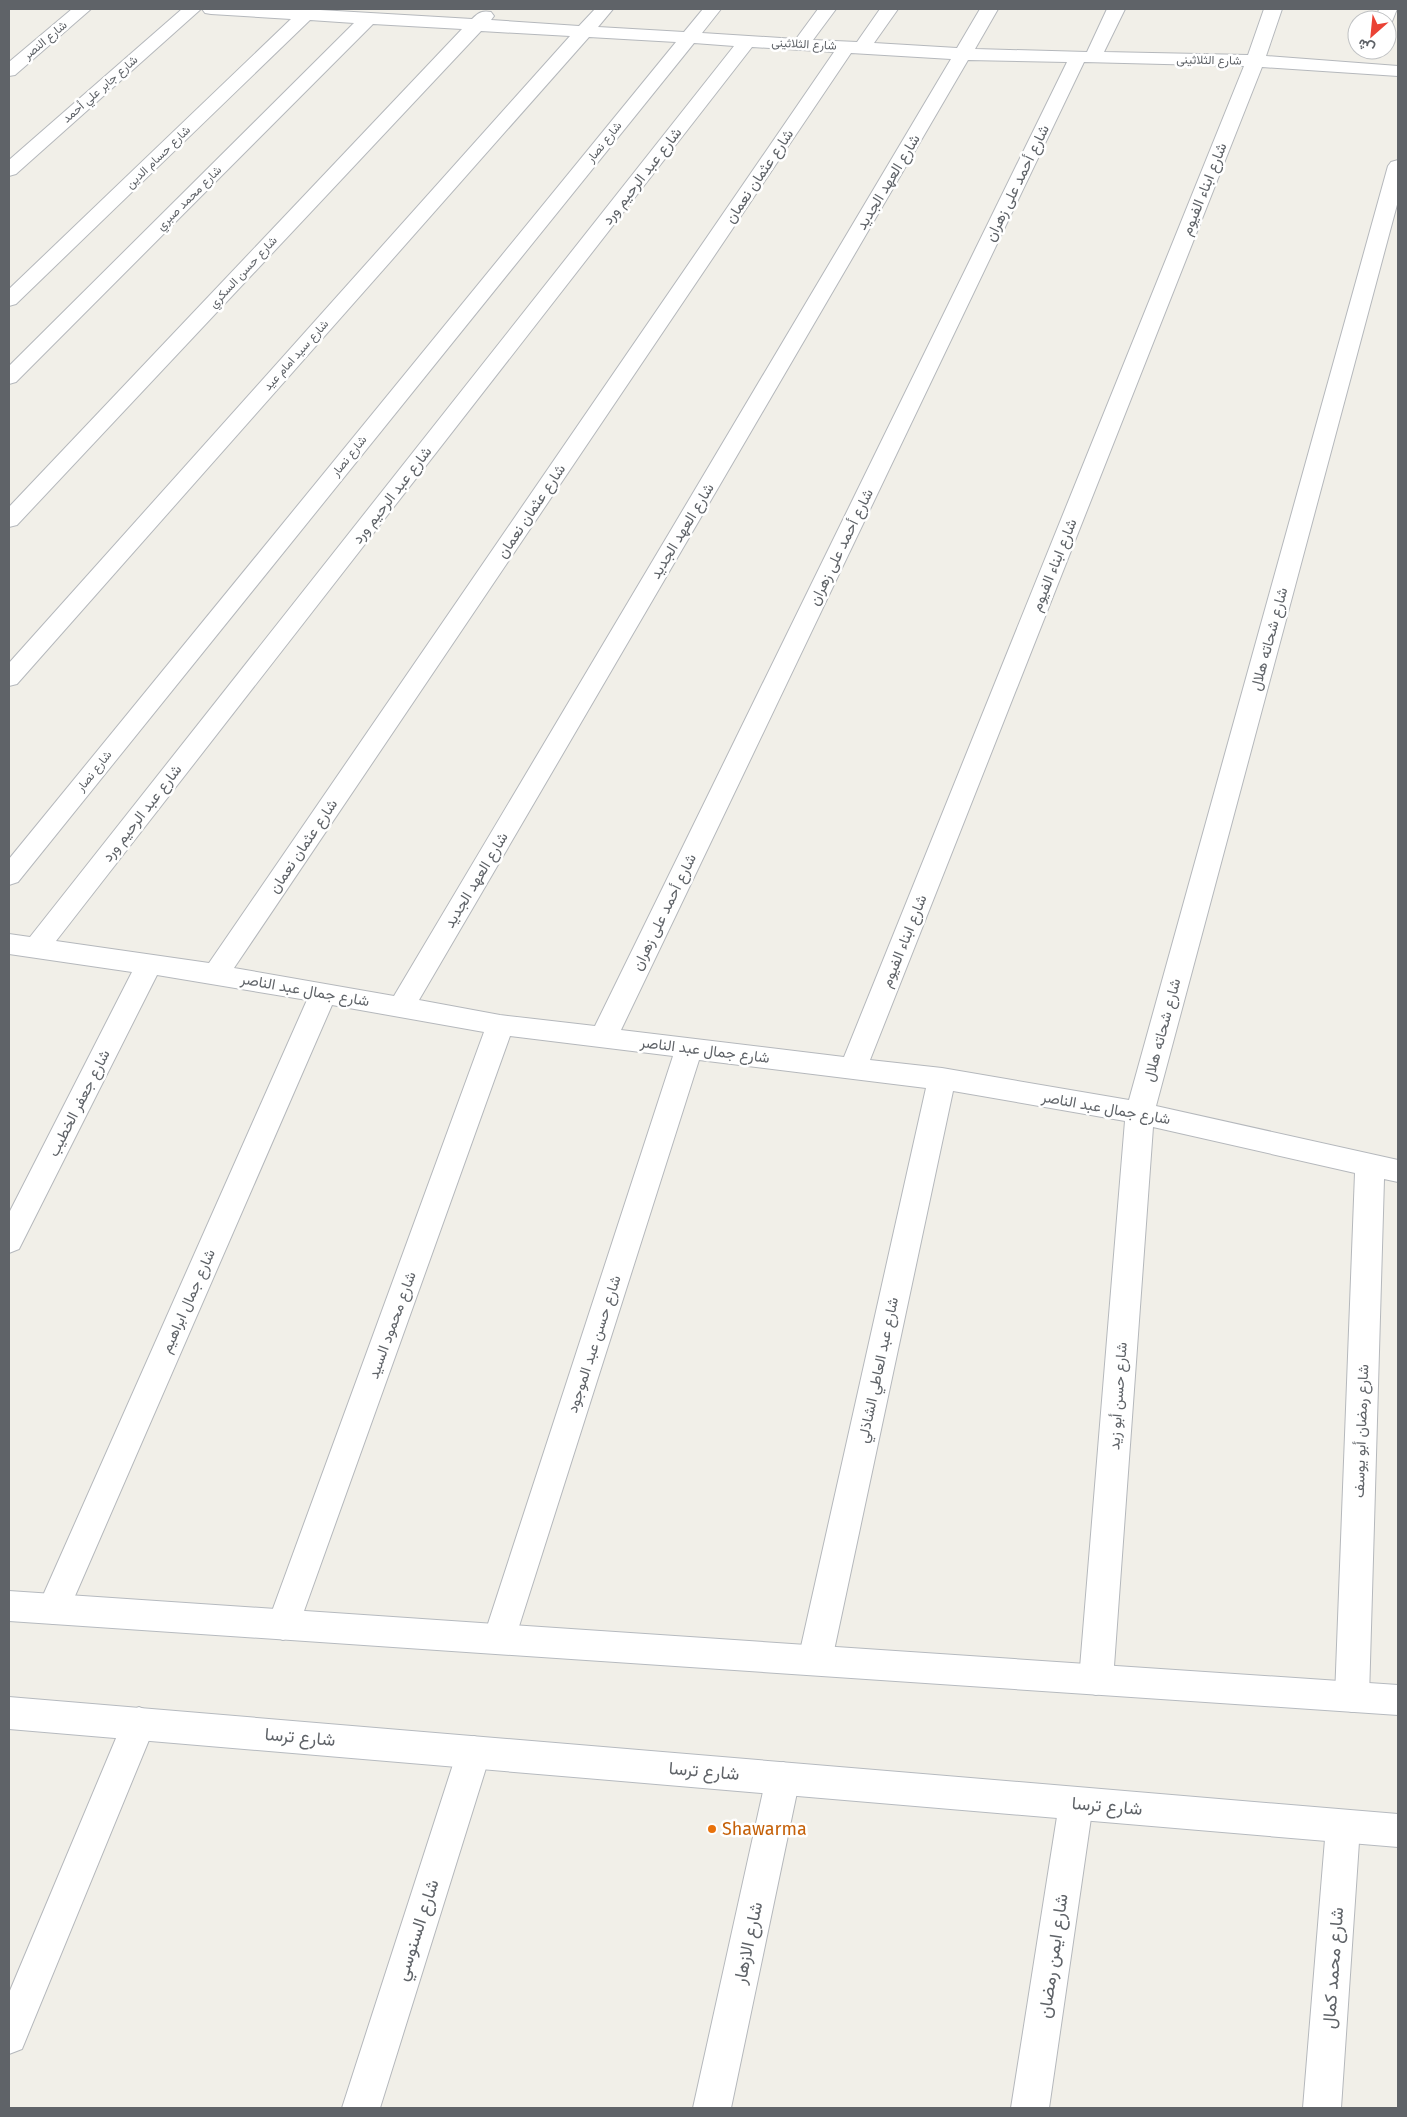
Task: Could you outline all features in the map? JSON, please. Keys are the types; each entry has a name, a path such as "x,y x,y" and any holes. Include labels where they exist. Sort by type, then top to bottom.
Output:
{"street":[{"name":"شارع النصر","path":"9,71 82,9"},
{"name":"شارع جابر علي أحمد","path":"9,170 192,9"},
{"name":"شارع الثلاثينى","path":"211,9 310,11 369,18 428,15 477,25 963,54 1255,61 1398,71"},
{"name":"شارع حسن السكري","path":"9,520 492,9"},
{"name":"شارع سيد امام عيد","path":"9,678 604,9"},
{"name":"شارع نصار","path":"9,876 712,9"},
{"path":"801,44 826,9"},
{"name":"شارع عثمان نعمان","path":"216,974 854,47 889,9"},
{"name":"شارع العهد الجديد","path":"401,1008 989,9"},
{"name":"شارع أحمد على زهران","path":"603,1038 1086,57 1116,9"},
{"name":"شارع ابناء الفيوم","path":"853,1069 1255,61 1273,9"},
{"name":"شارع حسام الدين","path":"9,300 310,11"},
{"name":"شارع محمد صبري","path":"9,378 369,18"},
{"name":"شارع عبد الرحيم ورد","path":"36,948 747,41"},
{"path":"1369,70 1372,60"},
{"name":"شارع شحاته هلال","path":"1140,1113 1398,166"},
{"name":"شارع جمال عبد الناصر","path":"9,944 216,974 500,1026 942,1079 1140,1113 1384,1168"},
{"name":"شارع جعفر الخطيب","path":"9,1241 149,964"},
{"name":"شارع جمال ابراهيم","path":"53,1609 323,994"},
{"name":"شارع محمود السيد","path":"283,1625 500,1026"},
{"name":"شارع حسن عبد الموجود","path":"499,1639 689,1048"},
{"name":"شارع عبد العاطي الشاذلي","path":"815,1660 942,1079"},
{"name":"شارع حسن أبو زيد","path":"1096,1680 1140,1113"},
{"name":"شارع رمضان أبو يوسف","path":"1352,1697 1384,1168"},
{"path":"9,1606 1398,1700"},
{"name":"شارع ترسا","path":"9,1712 1398,1831"},
{"path":"9,2036 140,1723"},
{"name":"شارع السنوسي","path":"361,2108 474,1752"},
{"name":"شارع الازهار","path":"712,2108 783,1778"},
{"name":"شارع ايمن رمضان","path":"1030,2108 1076,1804"},
{"name":"شارع محمد كمال","path":"1322,2108 1343,1827"}],"place":[{"name":"Shawarma","path":"712,1829"}]}
